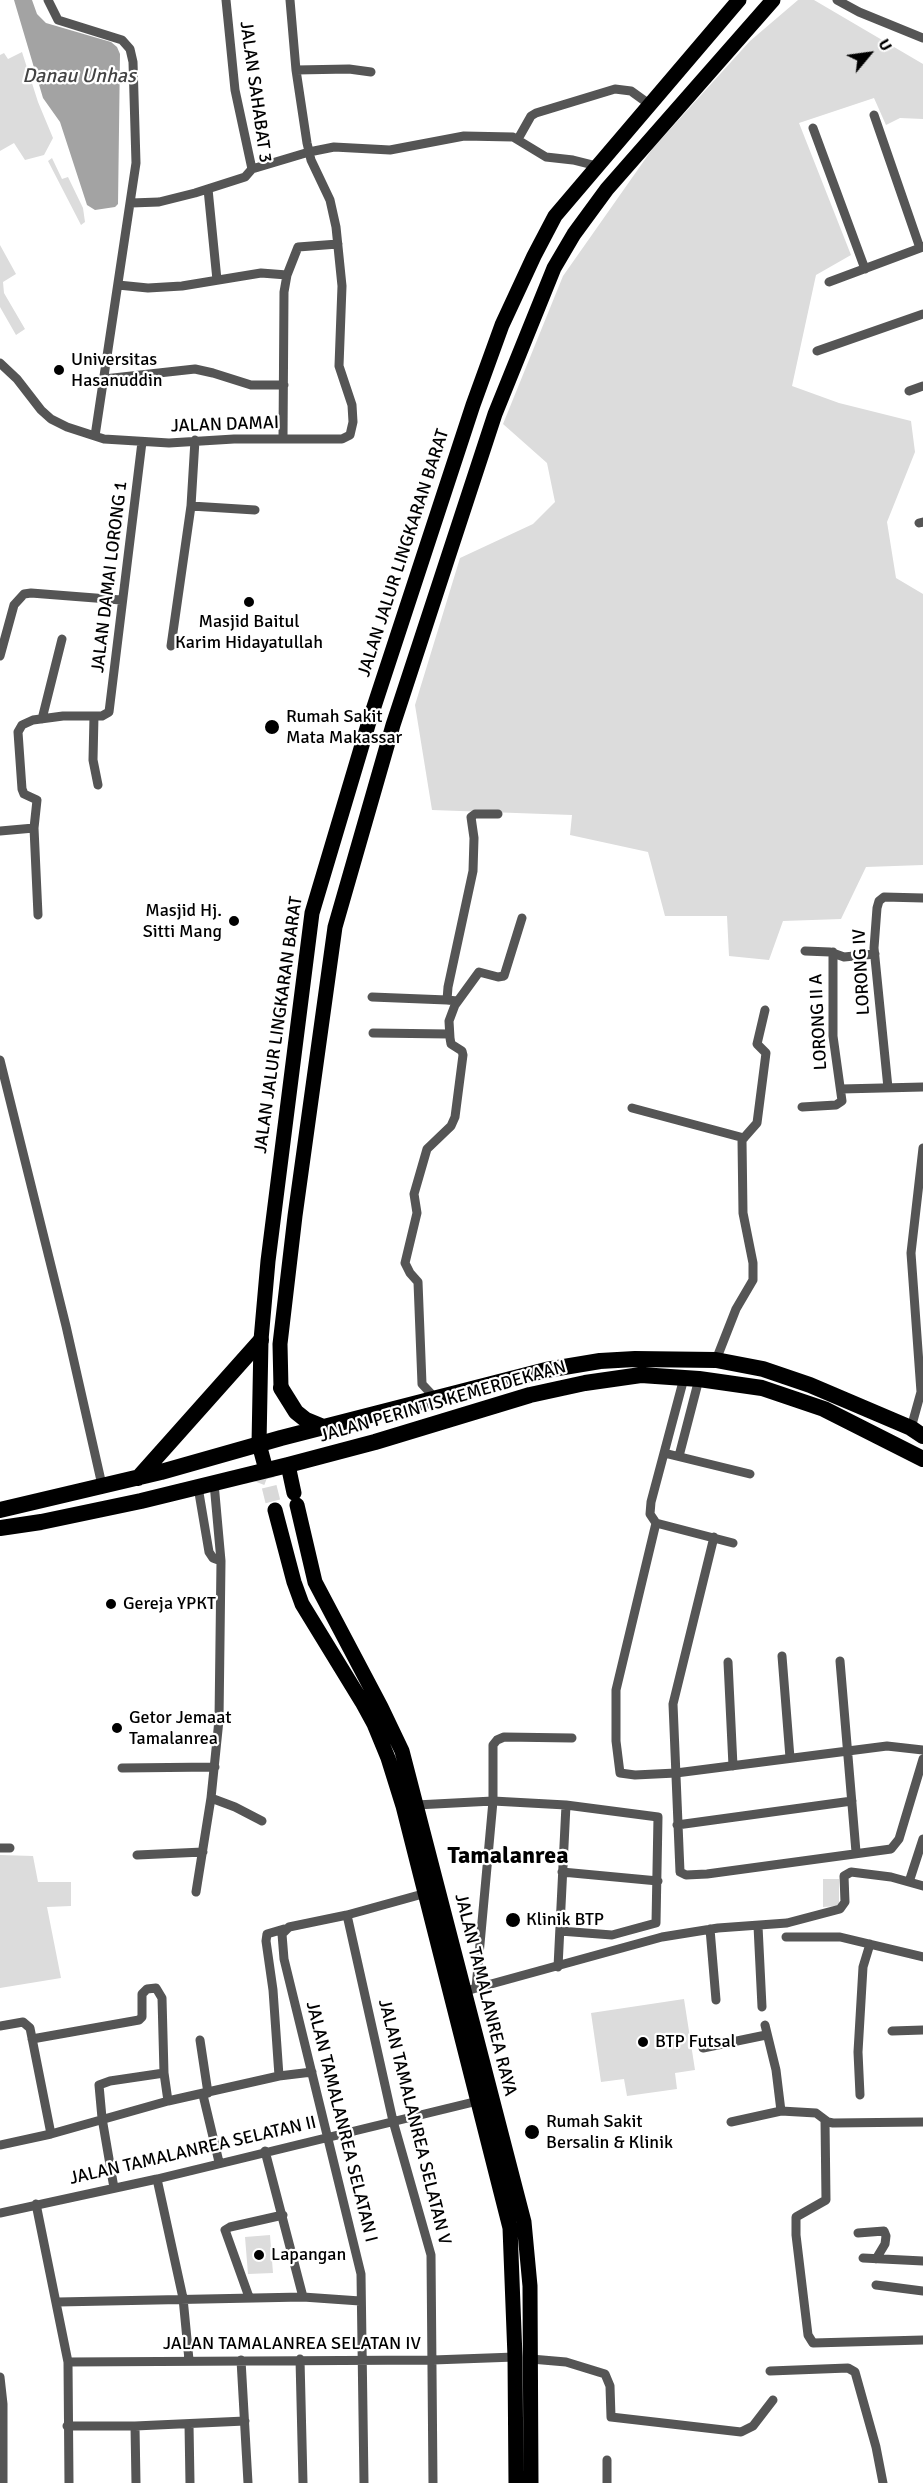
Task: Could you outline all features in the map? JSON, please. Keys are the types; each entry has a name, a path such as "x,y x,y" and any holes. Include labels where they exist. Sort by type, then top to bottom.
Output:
{"highway":[{"path":"138,1478 261,1340"},
{"name":"JALAN PERINTIS KEMERDEKAAN","path":"0,1510 138,1478 281,1438 546,1370 600,1361 716,1360 763,1369 810,1385 917,1432"},
{"name":"JALAN PERINTIS KEMERDEKAAN","path":"0,1528 41,1522 288,1465 375,1442 530,1395 585,1383 641,1375 762,1388 824,1409 923,1459"},
{"path":"281,1388 296,1412 306,1420 323,1427"},
{"path":"281,1438 288,1465"},
{"path":"252,1446 260,1472"}],"main road":[{"name":"JALAN JALUR LINGKARAN BARAT","path":"252,1446 269,1251 312,913 368,725 473,405 502,325 555,216 739,0"},
{"path":"281,1388 280,1344 334,927 393,725 495,414 554,268 574,234 607,189 773,0"},
{"path":"473,405 495,414"},
{"name":"JALAN TAMALANREA RAYA","path":"288,1465 315,1582 381,1707 395,1755 416,1805 432,1892 484,2100 510,2228 523,2358 531,2483"},
{"name":"JALAN TAMALANREA RAYA","path":"275,1510 291,1574 302,1604 395,1755 403,1806 469,1990 484,2100"},
{"name":"JALAN TAMALANREA RAYA","path":"516,2483 523,2358"}],"street":[{"path":"48,0 58,20 120,39 132,53 137,146 131,203 104,379 103,438"},
{"name":"JALAN SAHABAT 3","path":"131,203 159,202 208,189 245,177 252,169 235,90 226,0"},
{"path":"283,439 284,292 287,275 298,247 338,244 330,200 309,152 296,70 290,0"},
{"path":"837,0 859,12 923,38"},
{"path":"296,70 336,69 371,72"},
{"path":"518,139 531,116 536,113 615,89 632,91 649,104"},
{"path":"829,282 921,247 874,115"},
{"path":"813,128 865,269"},
{"path":"252,169 309,152 342,147 390,150 464,136 518,139 546,157 597,166"},
{"path":"208,189 217,280"},
{"name":"JALAN DAMAI","path":"0,363 51,419 67,427 103,438 169,443 283,439 342,440 349,437 351,433 353,417 351,400 339,366 343,305 338,244"},
{"path":"118,285 148,288 260,273 287,275"},
{"path":"817,351 923,314"},
{"path":"104,379 195,369 247,384 284,385"},
{"path":"909,391 923,386"},
{"path":"171,646 191,506 195,441"},
{"name":"JALAN DAMAI LORONG 1","path":"94,716 106,715 110,711 121,600 133,530 142,442"},
{"path":"191,506 255,510"},
{"path":"0,656 14,605 24,594 121,600"},
{"path":"42,719 62,639"},
{"path":"38,915 34,828 37,801 22,791 18,732 26,722 94,716 93,760 98,785"},
{"path":"436,1399 422,1384 418,1282 408,1271 405,1261 417,1215 413,1196 422,1162 428,1147 451,1126 455,1117 464,1055 452,1044 449,1034 452,1000 449,978 468,902 473,871 474,838 471,816 498,814"},
{"path":"0,831 34,828"},
{"name":"LORONG IV","path":"888,1088 875,954 876,917 880,900 884,897 923,898"},
{"path":"372,997 452,1000 479,972 498,977 504,976 522,918"},
{"path":"805,951 833,952 844,957 875,954"},
{"name":"LORONG II A","path":"833,952 833,1036 841,1089"},
{"path":"716,1360 736,1309 753,1280 753,1263 742,1198 744,1138 757,1124 766,1053 757,1044 765,1010"},
{"path":"374,1033 449,1034"},
{"path":"0,1060 66,1326 102,1485"},
{"path":"802,1107 836,1105 842,1101 841,1089 923,1087"},
{"path":"632,1108 744,1138"},
{"path":"917,1432 921,1392 911,1253 923,1148"},
{"path":"691,1379 664,1453 650,1514 656,1523 733,1543"},
{"path":"678,1456 691,1379"},
{"path":"664,1453 750,1474"},
{"path":"206,1485 209,1552 213,1558 221,1561"},
{"path":"196,1892 216,1767 219,1719 221,1561 206,1485"},
{"path":"656,1523 616,1690 618,1764 622,1775 676,1773 887,1746 923,1750"},
{"path":"714,1538 673,1698 679,1870 683,1875 707,1874 856,1852 885,1850 897,1844 923,1759"},
{"path":"782,1656 790,1758"},
{"path":"840,1661 856,1852"},
{"path":"728,1662 734,1766"},
{"path":"572,1738 504,1737 495,1740 493,1745 493,1801 469,1990 662,1937 710,1929 787,1923 840,1909 845,1902 844,1876 851,1872 891,1877 923,1886"},
{"path":"122,1768 216,1767"},
{"path":"211,1798 262,1821"},
{"path":"416,1805 493,1801 566,1805 658,1817 656,1923 612,1935 560,1931"},
{"path":"677,1825 852,1802"},
{"path":"558,1967 566,1805"},
{"path":"909,1882 923,1839"},
{"path":"137,1855 203,1852"},
{"path":"562,1872 658,1881"},
{"path":"279,2076 267,1934 347,1916 432,1892"},
{"name":"JALAN TAMALANREA SELATAN V","path":"347,1916 393,2121 431,2255 433,2483"},
{"path":"758,1926 762,2007"},
{"name":"JALAN TAMALANREA SELATAN I","path":"284,1929 282,1952 359,2263 362,2284 360,2301 364,2361 364,2483"},
{"path":"710,1929 716,2000"},
{"path":"786,1937 840,1937 923,1957"},
{"path":"860,2095 858,2052 863,1967 870,1944"},
{"path":"32,2039 139,2020 142,2017 142,1994 147,1989 156,1988 162,1998 164,2073 168,2101"},
{"path":"0,2026 25,2023 30,2028 51,2134"},
{"path":"703,2048 766,2030 775,2064 781,2111"},
{"path":"892,2031 923,2030"},
{"path":"200,2040 206,2094 219,2162"},
{"path":"0,2145 51,2134 168,2101 279,2076 312,2072"},
{"path":"114,2188 98,2094 100,2084 164,2073"},
{"name":"JALAN TAMALANREA SELATAN II","path":"0,2213 157,2179 219,2162 484,2100"},
{"path":"731,2122 781,2111 816,2113 825,2121 833,2122 923,2122"},
{"path":"825,2121 826,2200 796,2217 796,2235 808,2336 813,2343 923,2340"},
{"path":"265,2151 284,2215 303,2297"},
{"path":"157,2179 183,2298 189,2360"},
{"path":"36,2204 58,2302 68,2362 69,2483"},
{"path":"249,2297 225,2230 284,2215"},
{"path":"858,2233 881,2230 885,2233 885,2244 876,2259"},
{"path":"862,2258 923,2261"},
{"path":"876,2286 923,2291"},
{"path":"58,2302 249,2297 303,2297 360,2301"},
{"name":"JALAN TAMALANREA SELATAN IV","path":"68,2362 523,2358 566,2362 606,2374 610,2386 611,2417 741,2432 753,2426 773,2400"},
{"path":"300,2359 303,2483"},
{"path":"241,2360 248,2483"},
{"path":"770,2371 848,2368 855,2372 876,2447 883,2483"},
{"path":"0,2378 3,2483"},
{"path":"67,2426 135,2426 245,2421"},
{"path":"189,2424 190,2483"},
{"path":"135,2426 135,2483"},
{"path":"607,2460 607,2483"}],"shaded area":[{"path":"798,0 814,0 923,64 923,119 900,118 886,125 874,98 799,123 851,255 816,275 792,386 839,403 911,421 915,452 887,522 896,578 923,594 923,865 866,867 841,919 783,921 769,960 729,956 727,916 665,916 648,852 570,835 572,815 432,810 415,705 460,558 533,524 555,502 547,463 503,424 563,276 653,148 750,41"},
{"path":"22,52 38,102 53,138 44,155 25,160 14,143 0,151 0,55 4,53 8,59"},
{"path":"52,158 62,179 68,177 83,208 85,222 81,225 48,161"},
{"path":"0,245 16,274 3,282 4,293 25,329 16,335 0,307"},
{"path":"0,1855 33,1856 38,1882 71,1882 71,1906 47,1907 61,1978 0,1988"},
{"path":"823,1879 839,1879 839,1906 823,1907"},
{"name":"BTP Futsal","path":"684,1999 695,2070 675,2073 677,2089 627,2096 624,2079 601,2082 591,2013"},
{"name":"Lapangan","path":"270,2235 273,2273 248,2274 245,2237"}],"water":[{"name":"Danau Unhas","path":"14,0 32,0 37,14 46,23 111,42 117,47 120,54 118,204 115,207 95,210 87,205 60,122 43,98"}],"tunnel":[{"path":"254,1473 267,1478 275,1510"}],"place":[{"name":"Universitas Hasanuddin","path":"59,370"},
{"name":"Masjid Baitul Karim Hidayatullah","path":"249,602"},
{"name":"Rumah Sakit Mata Makassar","path":"272,727"},
{"name":"Masjid Hj. Sitti Mang","path":"234,921"},
{"name":"Gereja YPKT","path":"111,1604"},
{"name":"Getor Jemaat Tamalanrea","path":"117,1728"},
{"name":"Klinik BTP","path":"513,1920"},
{"name":"BTP Futsal","path":"643,2042"},
{"name":"Rumah Sakit Bersalin & Klinik","path":"532,2132"},
{"name":"Lapangan","path":"259,2255"}],"district":[{"name":"Tamalanrea","path":"508,1857"}]}
